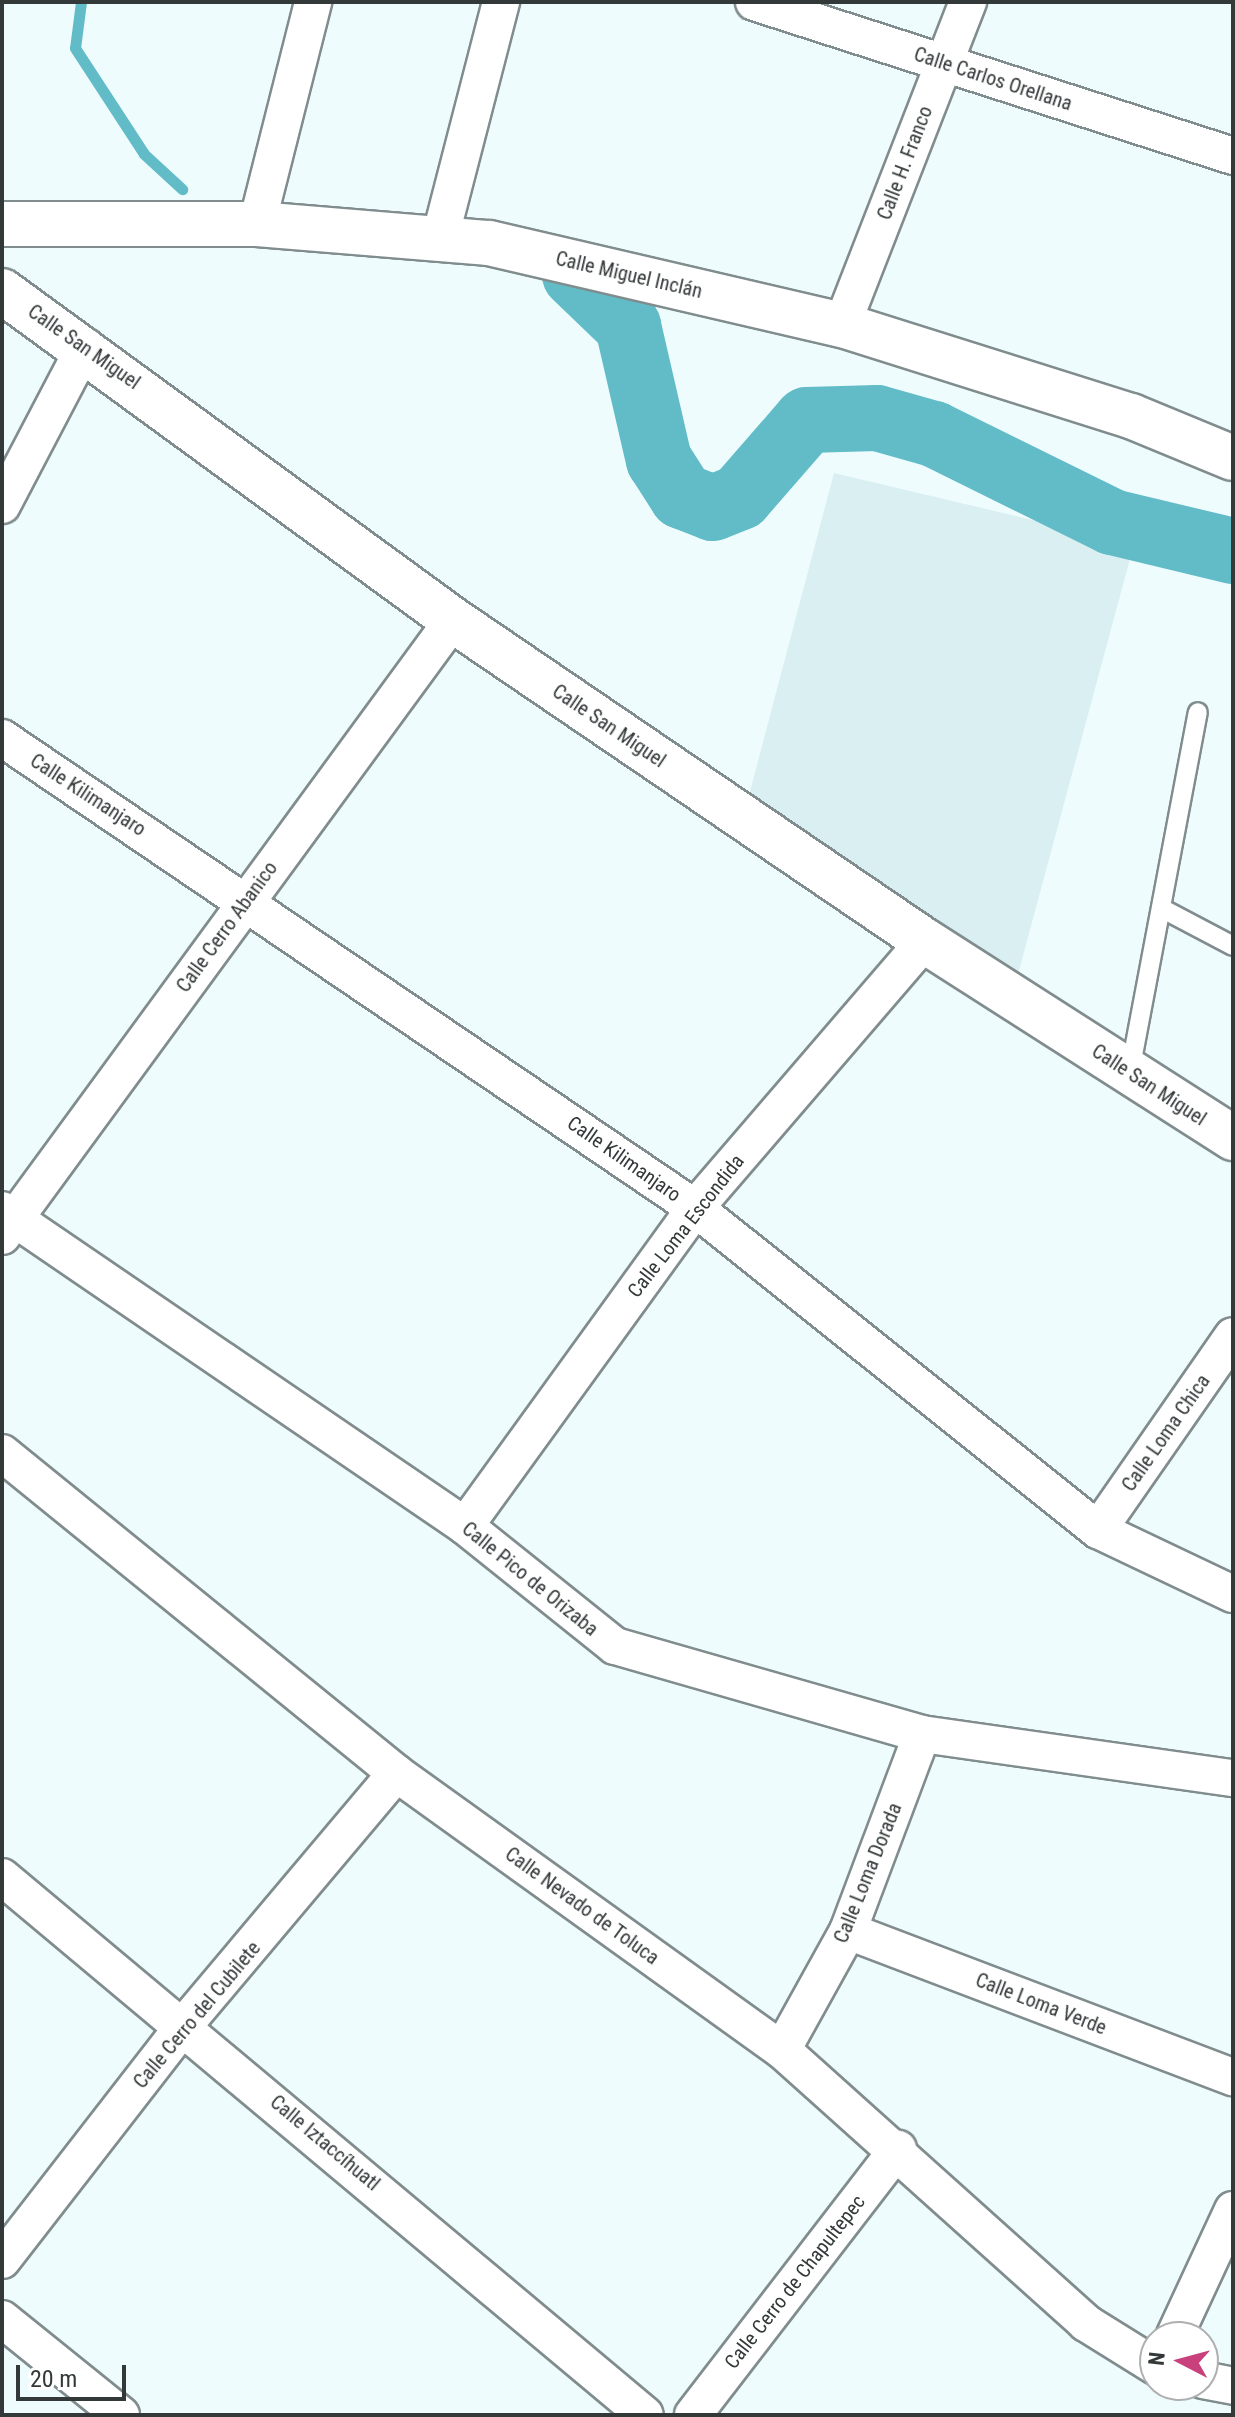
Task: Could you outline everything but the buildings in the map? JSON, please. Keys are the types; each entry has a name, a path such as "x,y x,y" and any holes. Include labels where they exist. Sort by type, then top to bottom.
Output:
{"street":[{"path":"257,224 313,2"},
{"path":"440,238 501,2"},
{"name":"Calle Carlos Orellana","path":"754,2 1233,156"},
{"name":"Calle H. Franco","path":"842,325 968,2"},
{"name":"Calle Miguel Inclán","path":"2,224 257,224 440,238 842,325 1131,416 1233,458"},
{"name":"Calle San Miguel","path":"2,291 85,346 453,620 925,941 1233,1138"},
{"path":"2,505 85,346"},
{"name":"Calle Cerro Abanico","path":"6,1221 453,620"},
{"name":"Calle Kilimanjaro","path":"2,738 247,900 695,1208 1098,1530 1233,1594"},
{"name":"Calle Loma Escondida","path":"465,1526 695,1208 925,941"},
{"name":"Calle Pico de Orizaba","path":"6,1221 465,1526 615,1646 922,1734 1233,1778"},
{"name":"Calle Loma Chica","path":"1098,1530 1233,1336"},
{"name":"Calle Nevado de Toluca","path":"2,1453 396,1773 782,2050 898,2149 1086,2323 1139,2356"},
{"name":"Calle Loma Dorada","path":"782,2050 848,1931 922,1734"},
{"name":"Calle Cerro del Cubilete","path":"2,2260 185,2024 396,1773"},
{"name":"Calle Iztaccíhuatl","path":"2,1877 185,2024 645,2415"},
{"name":"Calle Loma Verde","path":"848,1931 1233,2077"},
{"name":"Calle Cerro de Chapultepec","path":"693,2415 898,2149"},
{"path":"1181,2321 1233,2210"},
{"path":"2,2319 121,2415"}],"lane":[{"path":"1130,1072 1198,712"},
{"path":"1161,908 1233,946"}],"shaded area":[{"path":"834,473 1134,544 1017,978 747,803"}],"waterway":[{"path":"81,2 75,48 144,154 182,189"},
{"path":"575,275 628,326 659,460 682,496 713,508 740,497 807,420 877,418 934,434 1112,522 1233,551"}]}
